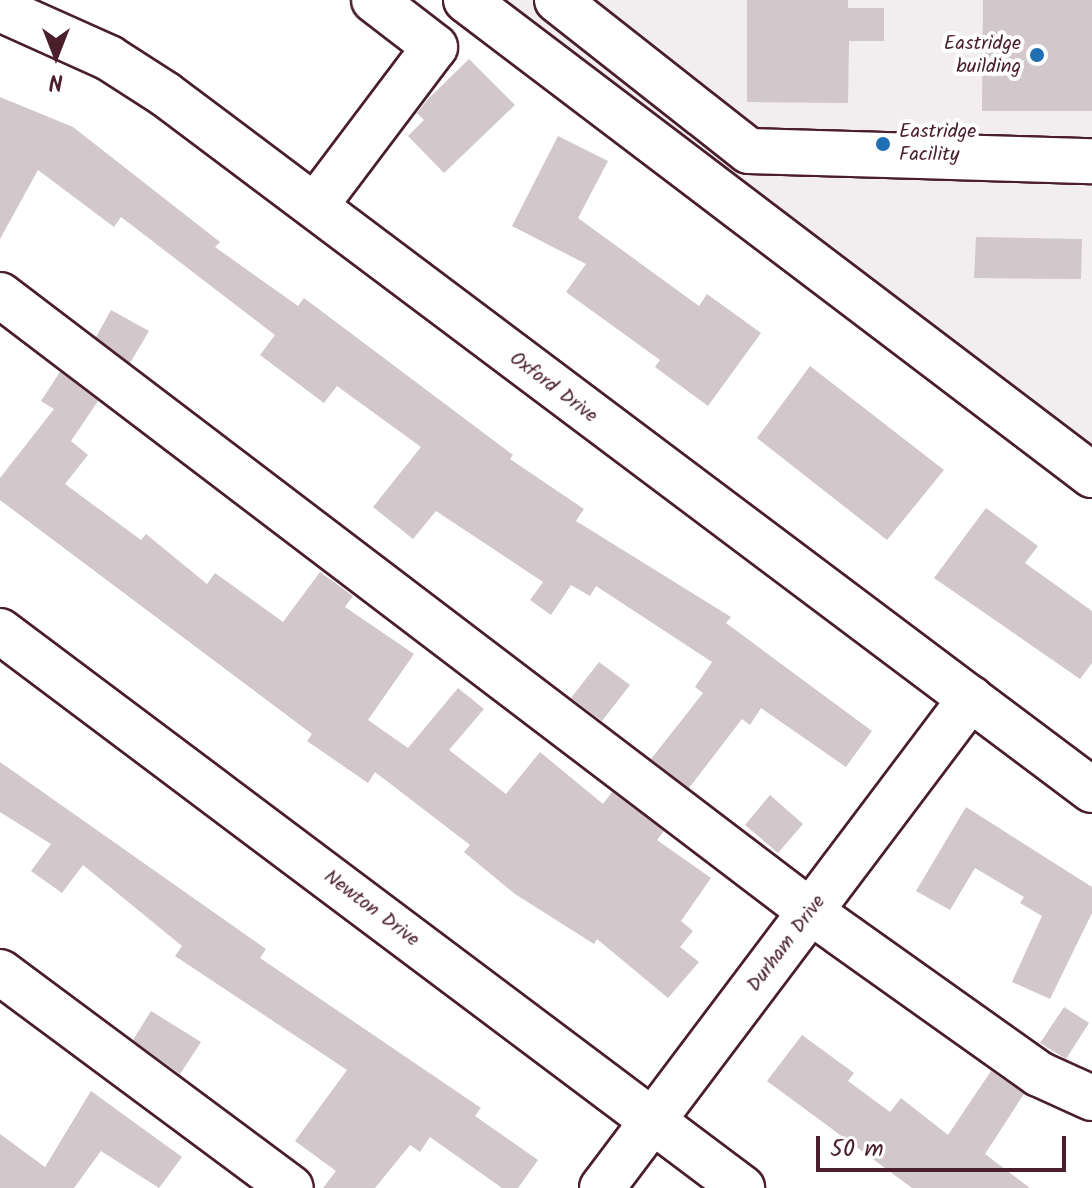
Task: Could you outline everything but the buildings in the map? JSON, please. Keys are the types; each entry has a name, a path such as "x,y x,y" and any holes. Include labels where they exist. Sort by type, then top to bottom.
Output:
{"street":[{"path":"315,206 435,47 374,0"},
{"path":"466,0 1092,475"},
{"path":"557,0 749,151 1092,161"},
{"name":"Oxford Drive","path":"0,9 109,58 315,206 1092,790"},
{"path":"0,295 811,912 1039,1074 1092,1098"},
{"name":"Newton Drive","path":"0,631 742,1188"},
{"name":"Durham Drive","path":"602,1188 971,698"},
{"path":"0,972 291,1188"}],"shaded area":[{"name":"Eastridge Facility","path":"485,0 1092,0 1092,459"}],"place":[{"name":"Eastridge building","path":"1037,55"},
{"name":"Eastridge Facility","path":"883,144"}]}
